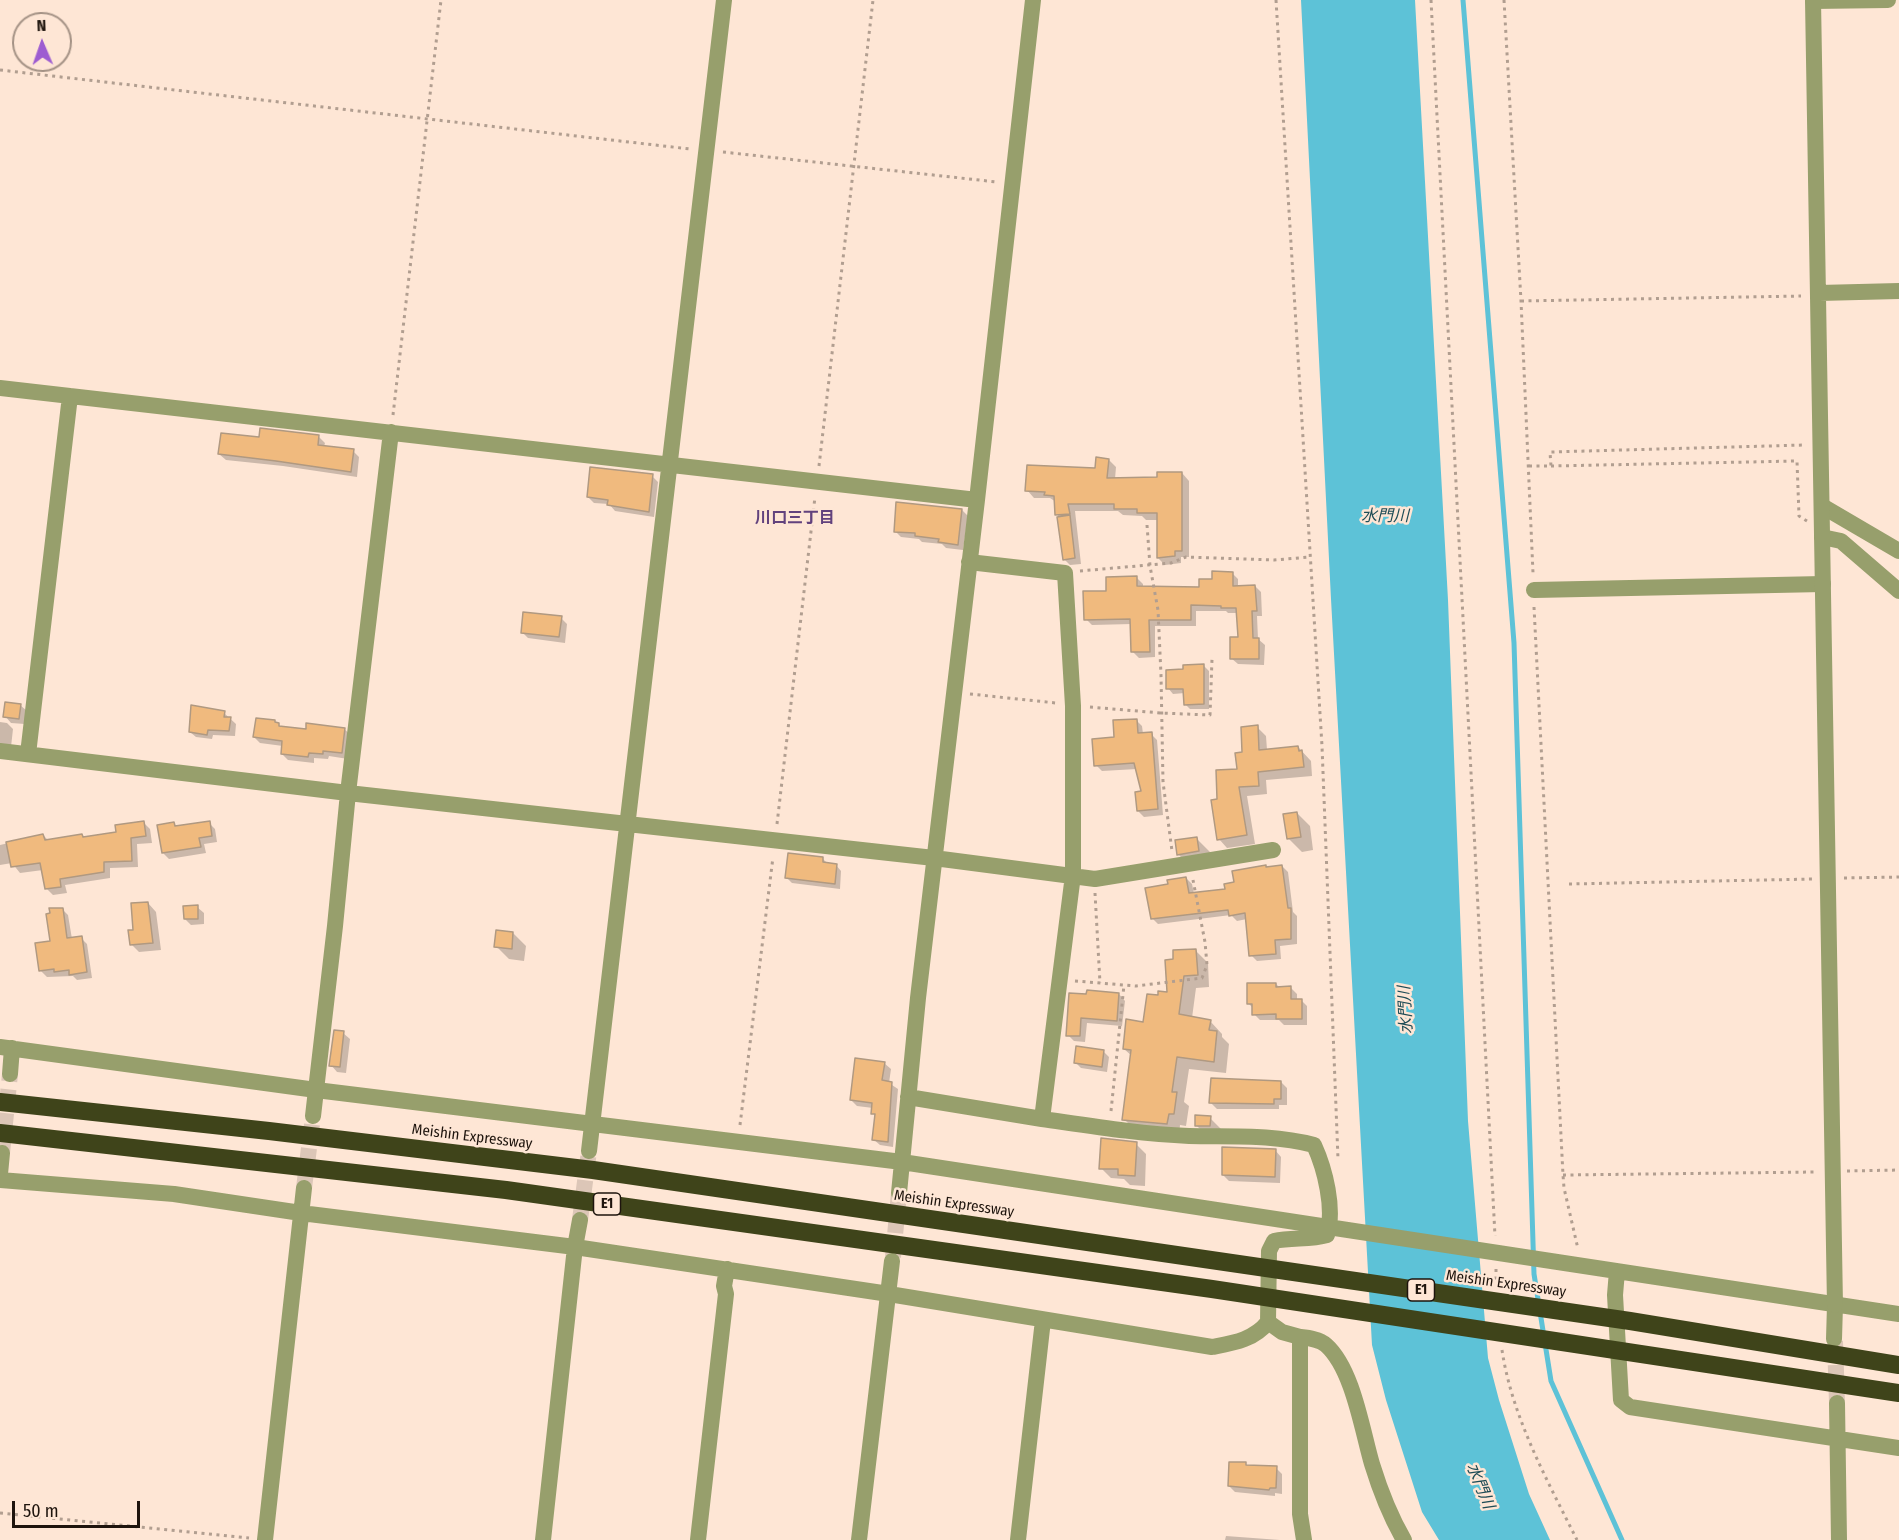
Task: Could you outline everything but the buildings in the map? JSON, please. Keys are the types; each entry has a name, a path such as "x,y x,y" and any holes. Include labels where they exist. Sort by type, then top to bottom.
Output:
{"highway":[{"path":"0,1094 151,1111 269,1131"},
{"name":"Meishin Expressway","path":"0,1102 269,1131 592,1170 1630,1321 1899,1365"},
{"name":"E1","path":"0,1133 506,1190 1212,1289 1899,1393"}],"street":[{"path":"589,1151 724,0"},
{"path":"899,1193 934,858 1033,0"},
{"path":"1834,1339 1829,878 1813,1 1888,0"},
{"path":"1819,294 1899,291"},
{"path":"0,388 977,500"},
{"path":"28,754 70,396"},
{"path":"313,1116 348,793 391,432"},
{"path":"1822,506 1899,551"},
{"path":"1822,531 1841,541 1899,591"},
{"path":"969,562 1065,573 1073,706 1073,875 1042,1119"},
{"path":"1534,590 1823,584"},
{"path":"0,751 348,793 934,858 1095,879 1273,850"},
{"path":"10,1074 6,1048 315,1090 738,1141 1033,1180 1899,1314"},
{"path":"0,1180 174,1194 302,1213 575,1247 889,1294 1212,1347 1242,1341 1261,1331 1268,1322 1269,1251 1274,1241 1293,1237 1314,1239 1327,1235 1330,1227 1322,1163 1314,1145 1296,1140 1249,1136 1188,1136 1109,1129 908,1097"},
{"path":"0,1174 2,1153"},
{"path":"265,1540 304,1188"},
{"path":"543,1540 575,1247 580,1220"},
{"path":"859,1540 892,1260"},
{"path":"698,1540 725,1306 724,1286 727,1269"},
{"path":"1617,1271 1615,1295 1622,1400 1630,1407 1899,1448"},
{"path":"1018,1540 1043,1320"},
{"path":"1268,1322 1282,1332 1312,1338 1325,1344 1340,1361 1357,1404 1372,1466 1392,1519 1404,1540"},
{"path":"1300,1336 1300,1514 1304,1540"},
{"path":"1837,1403 1839,1540"}],"path":[{"path":"391,432 441,0"},
{"path":"738,1141 873,0"},
{"path":"1276,0 1322,746 1338,1161"},
{"path":"1431,0 1496,1288"},
{"path":"1504,0 1521,301 1563,1175 1581,1265"},
{"path":"0,70 1012,183"},
{"path":"1521,301 1819,294"},
{"path":"1551,466 1550,452 1821,445"},
{"path":"1528,466 1797,461 1799,516 1822,531"},
{"path":"1059,980 1137,986 1202,978 1207,965 1205,942 1182,865 1163,782 1160,641 1147,525"},
{"path":"1065,573 1150,566 1171,563 1186,557 1274,560 1310,557"},
{"path":"954,690 969,694 1073,706 1210,715 1212,659"},
{"path":"1569,884 1899,877"},
{"path":"1095,879 1100,983"},
{"path":"1109,1129 1124,985"},
{"path":"1563,1175 1899,1170"},
{"path":"1501,1345 1514,1400 1543,1472 1577,1540"},
{"path":"0,1513 265,1540"}],"water":[{"name":"水門川","path":"1301,0 1415,0 1448,600 1468,1121 1488,1358 1529,1494 1550,1540 1439,1540 1422,1512 1386,1400 1372,1345"}],"waterway":[{"path":"1463,0 1514,643 1534,1274 1551,1381 1622,1540"}],"tunnel":[{"path":"2,1153 10,1074"},
{"path":"304,1188 313,1116"},
{"path":"580,1220 589,1151"},
{"path":"893,1257 899,1193"},
{"path":"1835,1341 1837,1403"}],"district":[{"name":"川口三丁目","path":"795,519"}]}
